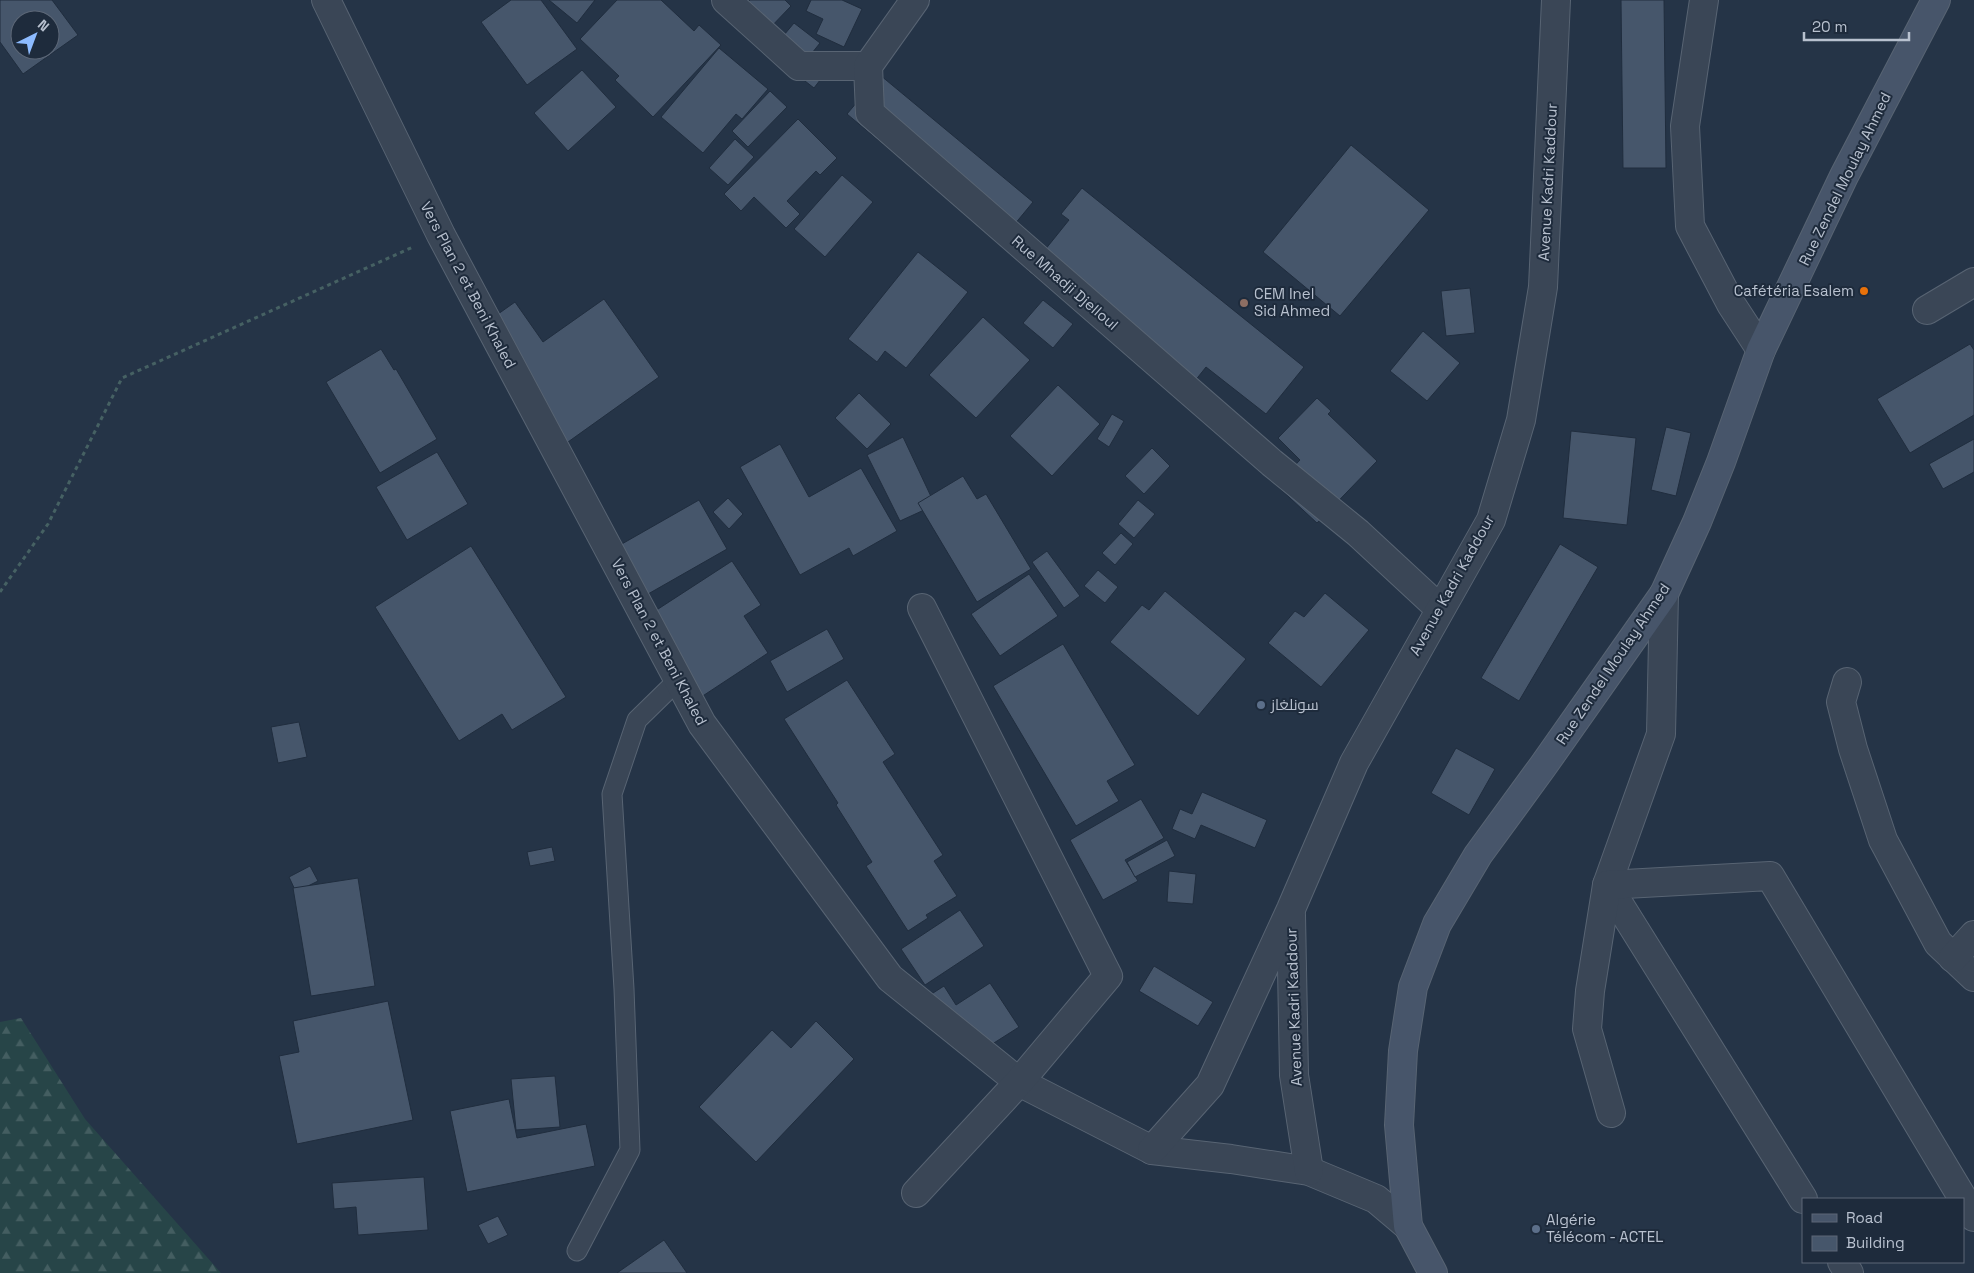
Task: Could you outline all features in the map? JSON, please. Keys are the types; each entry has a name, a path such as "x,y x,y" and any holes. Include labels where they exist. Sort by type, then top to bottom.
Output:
{"main road":[{"name":"Rue Zendel Moulay Ahmed","path":"1408,1226 1399,1125 1403,1051 1413,987 1437,924 1478,855 1664,594 1697,522 1721,462 1761,350 1844,176 1936,0"},
{"path":"1408,1226 1433,1273"}],"street":[{"name":"Vers Plan 2 et Beni Khaled","path":"326,0 441,235 702,724 890,978 1019,1082 1152,1150"},
{"path":"726,0 799,66 868,66 915,0"},
{"name":"Avenue Kadri Kaddour","path":"1152,1150 1210,1085 1291,908 1354,763 1491,520 1521,420 1544,287 1556,0"},
{"path":"1704,0 1684,126 1690,226 1731,304 1761,350"},
{"name":"Rue Mhadji Djelloul","path":"868,66 870,113 1272,464 1358,533 1440,610"},
{"path":"1927,310 1974,282"},
{"path":"1612,1113 1587,1029 1590,991 1606,885 1661,734 1664,594"},
{"path":"916,1193 1019,1082 1108,976 922,608"},
{"path":"1847,682 1841,702 1853,749 1883,840 1938,943 1974,977"},
{"path":"1606,885 1770,876 1963,1198"},
{"path":"1606,885 1802,1198"},
{"name":"Avenue Kadri Kaddour","path":"1291,908 1294,1075 1309,1171"},
{"path":"1953,958 1974,935"},
{"path":"1152,1150 1231,1159 1309,1171 1376,1200 1408,1226"},
{"path":"1964,1200 1974,1217"}],"lane":[{"path":"577,1251 630,1150 624,989 612,794 637,720 679,679"}],"path":[{"path":"0,592 48,524 122,378 441,235"}],"green space":[{"path":"21,1018 85,1119 221,1273 0,1273 0,1022"}],"building":[{"path":"0,0 52,0 59,10 10,10 10,56 0,42"},
{"path":"511,0 541,0 577,49 527,85 481,22"},
{"path":"549,0 595,0 577,23"},
{"path":"617,0 661,0 694,31 699,25 721,45 653,117 615,80 619,76 580,39"},
{"path":"750,0 785,0 791,6 768,30 743,7"},
{"path":"811,0 842,0 862,9 844,47 816,34 823,19 806,11"},
{"path":"1621,0 1664,0 1666,168 1623,168"},
{"path":"60,11 78,35 60,48"},
{"path":"794,23 820,43 812,53 830,67 814,88 769,53"},
{"path":"719,48 768,89 742,119 736,114 703,153 661,117"},
{"path":"13,60 43,60 23,74"},
{"path":"582,70 616,107 568,151 534,113"},
{"path":"880,75 1033,202 1000,242 847,114"},
{"path":"770,91 787,107 748,147 732,131"},
{"path":"798,119 837,158 820,175 816,171 787,201 800,214 786,228 754,197 741,211 724,194"},
{"path":"735,139 754,157 728,185 709,168"},
{"path":"1351,145 1429,210 1340,316 1263,252"},
{"path":"842,175 873,202 825,257 794,229"},
{"path":"1082,188 1304,367 1266,414 1206,367 1183,396 1028,271 1069,220 1061,214"},
{"path":"918,252 968,292 906,368 885,351 877,362 848,339"},
{"path":"1470,288 1475,333 1446,336 1441,291"},
{"path":"604,299 659,377 561,447 477,329 515,302 543,342"},
{"path":"1043,300 1073,324 1053,348 1023,323"},
{"path":"983,317 1030,360 976,418 929,375"},
{"path":"1423,331 1460,363 1427,401 1390,371"},
{"path":"1970,344 1974,350 1974,415 1910,453 1877,399"},
{"path":"381,349 394,370 396,369 437,439 380,473 326,382"},
{"path":"1058,385 1100,424 1052,476 1010,436"},
{"path":"859,393 891,424 867,449 835,418"},
{"path":"1317,398 1331,411 1328,414 1377,461 1317,523 1276,485 1300,460 1278,438"},
{"path":"1112,414 1124,421 1109,447 1097,439"},
{"path":"1666,427 1691,433 1676,496 1651,490"},
{"path":"1571,431 1636,438 1627,525 1563,518"},
{"path":"903,437 935,505 900,521 867,455"},
{"path":"1974,439 1974,472 1943,489 1929,464"},
{"path":"780,444 809,497 861,468 897,531 853,556 849,548 800,575 740,467"},
{"path":"1152,448 1170,466 1144,494 1125,476"},
{"path":"437,452 468,504 407,540 376,487"},
{"path":"963,476 977,499 986,494 1031,569 977,602 918,503"},
{"path":"728,498 743,514 729,529 713,512"},
{"path":"699,500 727,549 627,606 599,557"},
{"path":"1138,500 1155,514 1134,538 1118,524"},
{"path":"1121,533 1133,544 1115,565 1102,553"},
{"path":"1560,544 1598,567 1519,701 1481,678"},
{"path":"471,546 566,697 512,730 502,714 459,741 375,607"},
{"path":"1047,551 1080,596 1064,608 1032,562"},
{"path":"732,561 761,605 744,616 768,653 689,705 635,624"},
{"path":"1098,570 1118,587 1105,603 1084,586"},
{"path":"1029,574 1058,616 1000,656 971,614"},
{"path":"1165,591 1246,659 1198,716 1110,642 1142,605 1149,610"},
{"path":"1325,593 1369,630 1321,687 1268,643 1295,611 1304,617"},
{"path":"827,629 844,659 787,692 770,661"},
{"path":"1063,644 1135,765 1107,781 1119,801 1076,826 993,686"},
{"path":"847,680 895,754 883,762 943,855 934,861 957,896 926,915 928,918 908,931 866,866 872,862 836,805 838,803 784,719"},
{"path":"299,722 307,757 278,763 271,727"},
{"path":"1456,748 1495,769 1469,815 1431,793"},
{"path":"1202,792 1267,820 1255,848 1201,825 1195,839 1172,829 1180,809 1192,814"},
{"path":"1141,799 1164,838 1125,860 1138,881 1103,900 1070,840"},
{"path":"1167,840 1175,856 1135,877 1127,862"},
{"path":"552,847 555,861 530,866 527,852"},
{"path":"310,866 318,881 296,892 289,877"},
{"path":"1169,871 1196,874 1193,904 1167,902"},
{"path":"358,878 375,986 311,996 293,888"},
{"path":"960,910 984,946 925,985 901,949"},
{"path":"1154,966 1213,1002 1198,1026 1139,991"},
{"path":"990,983 1019,1027 975,1055 922,1000 944,986 956,1005"},
{"path":"388,1001 413,1120 297,1144 279,1056 299,1052 293,1021"},
{"path":"816,1021 854,1059 756,1162 699,1107 772,1030 791,1048"},
{"path":"555,1076 560,1127 516,1130 511,1079"},
{"path":"509,1099 517,1138 586,1124 595,1166 467,1192 450,1111"},
{"path":"424,1177 428,1230 358,1235 356,1207 334,1209 332,1183"},
{"path":"498,1216 508,1235 488,1244 478,1225"},
{"path":"664,1240 687,1273 617,1273"}],"place":[{"name":"Cafétéria Esalem","path":"1864,291"},
{"name":"CEM Inel Sid Ahmed","path":"1244,303"},
{"name":"سونلغاز","path":"1261,705"},
{"name":"Algérie Télécom - ACTEL","path":"1536,1229"}]}
